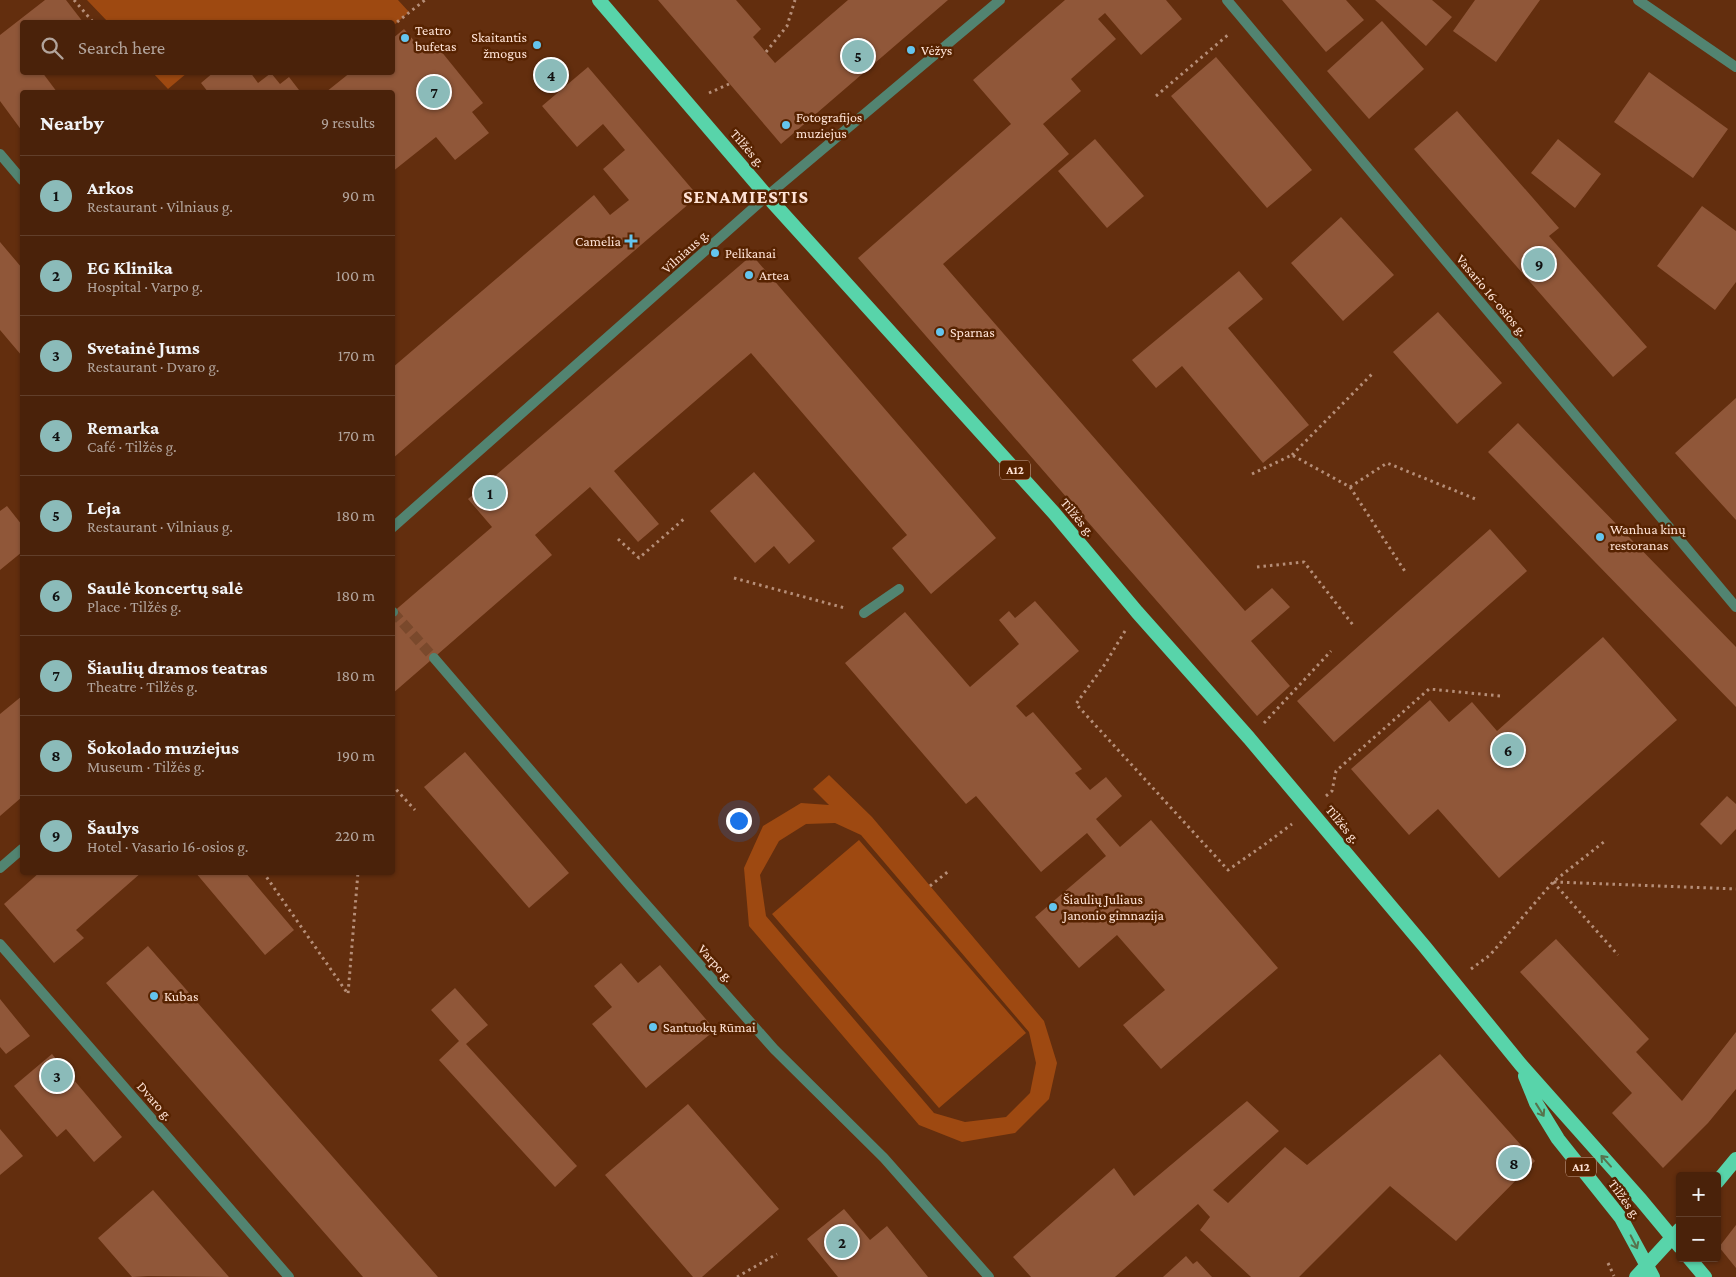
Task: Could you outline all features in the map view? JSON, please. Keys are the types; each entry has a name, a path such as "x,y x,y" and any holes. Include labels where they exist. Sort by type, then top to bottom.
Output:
{"highway":[{"name":"Tilžės g.","path":"599,0 767,196 1054,513 1137,612 1250,738 1521,1066 1676,1237"},
{"name":"Tilžės g.","path":"1521,1066 1536,1103 1558,1139 1621,1218 1649,1272"},
{"path":"1721,1177 1736,1159"},
{"path":"1636,1277 1649,1272 1676,1239"},
{"path":"1692,1262 1705,1277"}],"street":[{"name":"Vilniaus g.","path":"395,525 767,196 1000,0"},
{"name":"Vasario 16-osios g.","path":"1226,0 1736,607"},
{"path":"1638,0 1736,68"},
{"path":"0,154 20,178"},
{"path":"864,613 899,589"},
{"name":"Varpo g.","path":"434,658 630,886 774,1049 884,1158 989,1277"},
{"path":"0,868 20,851"},
{"name":"Dvaro g.","path":"0,944 289,1277"}],"path":[{"path":"74,0 91,20"},
{"path":"395,24 425,0"},
{"path":"766,52 787,26 795,0"},
{"path":"1156,96 1245,21"},
{"path":"1252,474 1292,454 1373,373"},
{"path":"1292,454 1350,487 1406,572"},
{"path":"1350,487 1388,462 1478,500"},
{"path":"618,540 639,558 685,518"},
{"path":"1258,567 1304,562 1353,625"},
{"path":"734,578 864,613"},
{"path":"1137,612 1105,664 1076,704 1228,870 1310,810"},
{"path":"1250,738 1330,651"},
{"path":"1332,791 1336,771 1429,689 1501,696"},
{"path":"395,788 415,810"},
{"path":"1490,955 1553,882 1606,841"},
{"path":"930,886 950,870"},
{"path":"265,875 348,994 358,875"},
{"path":"1553,882 1736,889"},
{"path":"1553,882 1618,955"},
{"path":"737,1277 777,1254"},
{"path":"1608,1263 1614,1277"}],"shaded area":[{"path":"87,0 398,0 409,12 395,24 395,20 106,20"},
{"path":"155,75 185,75 168,89"},
{"path":"829,775 872,817 1044,1021 1057,1063 1049,1099 1015,1133 962,1142 919,1125 749,926 744,868 763,826 801,803 829,805 813,789","holes":["835,823 861,835 1029,1032 1036,1063 1030,1093 1006,1117 965,1122 934,1113 766,916 760,875 779,841 806,824"]},
{"path":"859,840 1026,1033 939,1108 772,914"}],"building":[{"path":"45,0 66,0 81,20 20,20 20,75 44,75 56,90 20,90 20,128 0,101 0,35"},
{"path":"658,0 736,0 761,29 753,37 775,63 848,0 948,0 781,144"},
{"path":"1065,0 1166,0 1182,19 1141,55 1105,13 1098,19 1116,39 1071,79 1081,91 1043,124 1069,154 943,264 1245,611 1272,588 1290,607 1251,641 1290,686 1257,716 858,258 1011,124 973,80"},
{"path":"1282,0 1346,0 1364,20 1326,52"},
{"path":"1375,0 1432,0 1452,17 1426,46"},
{"path":"1475,0 1540,0 1496,62 1453,31"},
{"path":"1382,21 1424,69 1369,119 1327,71"},
{"path":"404,29 421,49 432,40 483,103 472,112 489,133 455,160 436,137 395,170 395,90 328,90 347,75 395,75 395,36"},
{"path":"1216,57 1312,170 1267,208 1171,96"},
{"path":"588,67 698,196 395,456 395,365 594,195 610,215 629,200 603,169 625,150 603,124 577,147 542,106"},
{"path":"1649,72 1728,129 1693,178 1614,122"},
{"path":"210,75 252,75 258,83 268,75 273,75 280,84 289,77 299,90 206,90 201,83"},
{"path":"1457,111 1559,228 1549,236 1647,347 1613,377 1414,149"},
{"path":"1095,139 1144,196 1107,228 1058,171"},
{"path":"1558,139 1601,174 1575,208 1531,173"},
{"path":"1702,206 1736,231 1736,282 1715,310 1657,266"},
{"path":"1341,217 1394,275 1343,321 1291,263"},
{"path":"0,242 20,266 20,354 0,330"},
{"path":"752,255 996,538 931,594 892,548 907,535 751,353 614,471 659,524 638,542 590,487 535,535 552,555 395,691 395,610 492,527 468,499"},
{"path":"1239,271 1263,299 1228,328 1309,425 1263,463 1182,366 1156,388 1132,360"},
{"path":"1438,312 1502,383 1457,424 1393,352"},
{"path":"1736,398 1736,520 1675,453"},
{"path":"1518,423 1736,647 1736,707 1488,452"},
{"path":"754,472 815,541 789,564 774,546 755,563 710,511"},
{"path":"7,506 20,522 20,554 0,570 0,511"},
{"path":"1490,529 1527,571 1334,742 1297,701"},
{"path":"1035,601 1079,651 1016,706 1026,717 1033,712 1082,769 1075,773 1090,790 1106,777 1122,796 1096,819 1120,847 1151,820 1278,968 1161,1069 1123,1025 1165,990 1117,935 1079,968 1035,917 1106,856 1087,833 1041,872 976,796 966,804 845,663 905,612 970,687 1019,644 999,620 1009,611 1015,618"},
{"path":"1603,637 1677,720 1499,878 1438,809 1409,835 1351,769 1430,700 1449,722 1472,702 1497,731"},
{"path":"20,698 20,799 0,816 0,714"},
{"path":"465,752 569,873 529,908 424,787"},
{"path":"1727,796 1736,804 1736,829 1721,845 1700,824"},
{"path":"37,875 139,875 76,930 84,938 54,963 4,904"},
{"path":"198,875 248,875 294,930 265,955"},
{"path":"1556,939 1649,1039 1636,1052 1682,1101 1736,1032 1736,1089 1708,1123 1663,1168 1612,1113 1632,1093 1520,972"},
{"path":"148,946 438,1277 363,1277 106,983"},
{"name":"Santuokų Rūmai","path":"621,963 638,983 660,965 715,1030 646,1088 592,1024 612,1007 594,986"},
{"path":"455,988 488,1025 466,1044 577,1166 555,1187 439,1060 459,1041 431,1010"},
{"path":"0,999 30,1036 6,1054 0,1047"},
{"path":"52,1054 122,1137 94,1162 66,1129 57,1137 14,1086"},
{"path":"1440,1054 1535,1161 1456,1241 1390,1186 1299,1277 1251,1277 1200,1230 1210,1217 1198,1204 1115,1277 1031,1277 1013,1257 1114,1168 1134,1196 1247,1101 1279,1131 1213,1190 1228,1203 1285,1147 1307,1165"},
{"path":"688,1104 779,1209 702,1277 693,1277 605,1175"},
{"path":"0,1129 23,1156 0,1175"},
{"path":"153,1190 229,1277 132,1277 98,1238"},
{"path":"844,1209 870,1240 887,1226 928,1277 838,1277 807,1239"},
{"path":"1736,1225 1736,1268 1721,1249 1721,1244"},
{"path":"1186,1256 1193,1264 1197,1261 1212,1277 1163,1277"}],"tunnel":[{"path":"395,614 434,658"}],"place":[{"name":"Teatro bufetas","path":"405,38"},
{"name":"Skaitantis žmogus","path":"537,45"},
{"name":"Vėžys","path":"911,50"},
{"name":"Leja","path":"858,56"},
{"name":"Remarka","path":"551,75"},
{"name":"Šiaulių dramos teatras","path":"434,92"},
{"name":"Fotografijos muziejus","path":"786,125"},
{"name":"Camelia","path":"631,241"},
{"name":"Pelikanai","path":"715,253"},
{"name":"Šaulys","path":"1539,264"},
{"name":"Artea","path":"749,275"},
{"name":"Sparnas","path":"940,332"},
{"name":"Arkos","path":"490,493"},
{"name":"Wanhua kinų restoranas","path":"1600,537"},
{"name":"Saulė koncertų salė","path":"1508,750"},
{"name":"Šiaulių Juliaus Janonio gimnazija","path":"1053,907"},
{"name":"Kubas","path":"154,996"},
{"name":"Santuokų Rūmai","path":"653,1027"},
{"name":"Svetainė Jums","path":"57,1076"},
{"name":"Šokolado muziejus","path":"1514,1163"},
{"name":"EG Klinika","path":"842,1242"}],"district":[{"name":"SENAMIESTIS","path":"746,196"}]}
